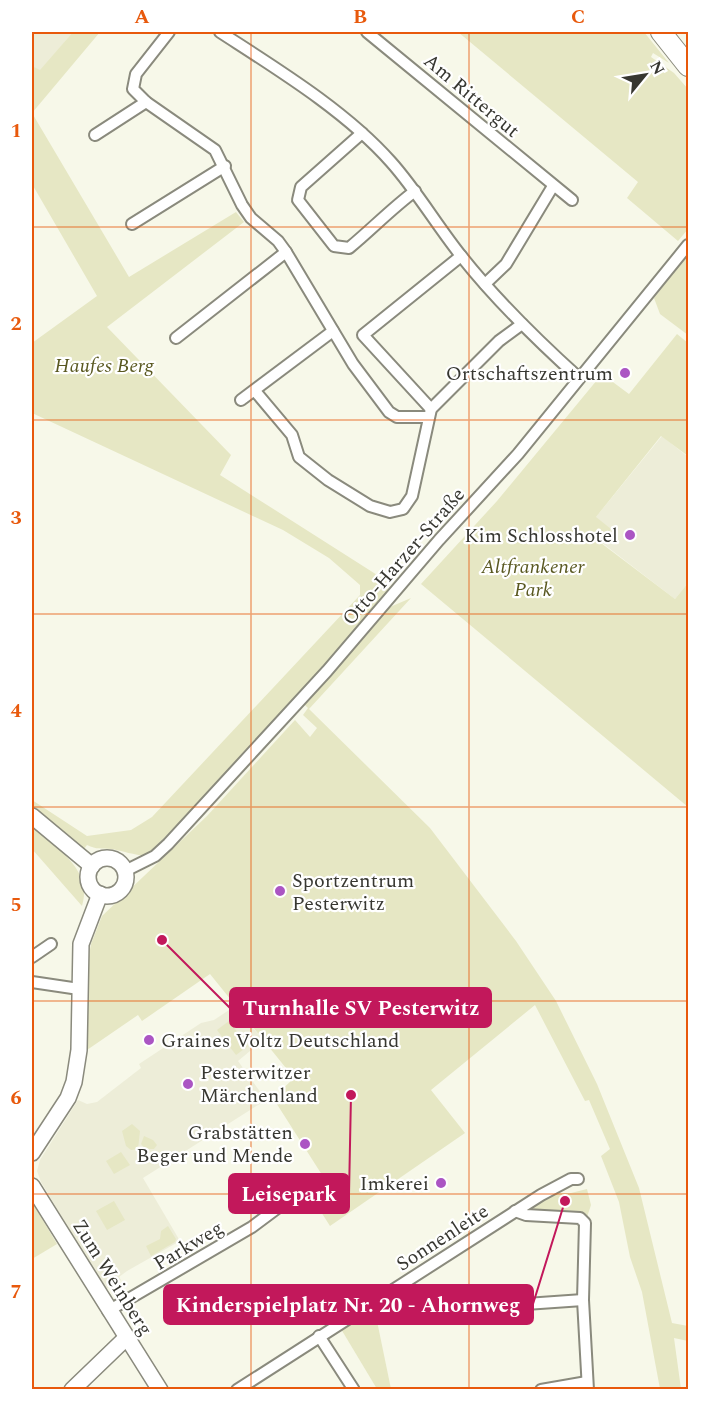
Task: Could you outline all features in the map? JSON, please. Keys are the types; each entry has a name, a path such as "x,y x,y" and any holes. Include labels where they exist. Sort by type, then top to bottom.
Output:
{"highway":[{"path":"661,32 688,66"}],"street":[{"path":"169,32 136,74 133,89 146,102 216,150 242,205 251,218 286,252 371,391 389,412 397,417 430,413"},
{"path":"220,32 290,77 362,133 390,160 461,256 485,284 522,324 579,378"},
{"name":"Am Rittergut","path":"367,32 572,200"},
{"path":"95,135 146,102"},
{"path":"362,133 301,187 299,193 298,200 334,246 349,248 381,222 390,210 415,191"},
{"path":"132,224 225,165"},
{"path":"485,284 506,264 553,186"},
{"name":"Otto-Harzer-Straße","path":"125,871 155,856 396,593 579,378 688,245"},
{"path":"176,338 286,252"},
{"path":"430,413 363,335 461,256"},
{"path":"255,391 292,435 299,456 328,480 370,506 390,512 403,509 412,496 430,413 499,341 522,324"},
{"path":"242,400 333,331"},
{"path":"32,816 92,866"},
{"path":"92,866 107,858 118,861 125,871 125,883 117,893 99,894"},
{"path":"92,866 89,882 99,894"},
{"path":"32,1153 68,1098 74,1082 80,1050 81,944 99,894"},
{"path":"32,957 51,944"},
{"path":"32,982 79,989"},
{"name":"Sonnenleite","path":"237,1389 515,1211 571,1179 578,1179"},
{"name":"Parkweg","path":"108,1311 252,1227 310,1183"},
{"name":"Zum Weinberg","path":"32,1186 108,1311 160,1389"},
{"path":"515,1211 526,1215 580,1218 585,1223 583,1300 588,1386 541,1389"},
{"path":"352,1316 583,1300"},
{"path":"319,1336 354,1389"},
{"path":"72,1389 126,1338"}],"shaded area":[{"path":"32,32 73,32 40,71 32,66"},
{"path":"662,436 688,457 688,583 675,599 601,542 596,517"},
{"name":"Pesterwitzer Märchenland","path":"235,1006 263,1040 238,1061 266,1100 143,1178 180,1241 127,1271 119,1277 121,1280 105,1290 41,1182 37,1171 40,1160 78,1100 87,1104 97,1102 141,1068 139,1064 201,1023 214,1020"}],"green space":[{"path":"73,32 100,32 32,113 32,66 40,70"},
{"path":"458,32 644,32 669,63 653,53 651,57 674,73 688,89 688,229 678,241 627,198 638,182"},
{"name":"Haufes Berg","path":"32,113 129,277 236,212 244,222 107,327 231,455 220,475 385,580 389,594 199,803 146,856 87,845 84,849 37,814 32,809 32,800 87,836 131,830 152,817 360,595 360,585 329,558 283,530 32,413 32,343 97,296 32,184"},
{"path":"688,254 688,335 660,314 654,298"},
{"name":"Altfrankener Park","path":"677,334 688,343 688,456 661,436 596,517 611,529 601,543 675,599 688,583 688,807 421,584 497,501 602,374 629,394"},
{"path":"411,598 309,709 430,828 516,941 556,1001 597,1084 639,1188 672,1323 688,1326 688,1341 674,1338 681,1389 660,1389 642,1292 630,1257 619,1202 601,1156 610,1149 589,1100 585,1101 535,1005 431,1090 465,1133 330,1226 309,1193 324,1178 273,1098 294,1078 210,974 142,1021 138,1015 87,1050 87,967 91,944 102,916 207,816 295,720 310,737 317,728 303,715 308,708 303,703 390,607"},
{"path":"32,826 61,851 78,870 84,893 82,906 32,849"},
{"path":"229,1021 248,1046 236,1055 217,1030"},
{"path":"132,1124 140,1131 138,1149 131,1150 126,1146 122,1131"},
{"path":"144,1136 153,1140 157,1145 154,1149 145,1149 141,1144"},
{"path":"121,1152 130,1165 114,1174 106,1161"},
{"path":"587,1189 591,1205 586,1220 530,1211 531,1207 555,1193 571,1193"},
{"path":"114,1201 125,1220 107,1230 96,1211"},
{"path":"32,1202 57,1244 32,1259"},
{"path":"168,1226 176,1239 175,1242 151,1256 146,1246 160,1239 161,1231"},
{"path":"377,1321 391,1389 377,1389 341,1329 349,1323"}],"place":[{"name":"Ortschaftszentrum","path":"625,373"},
{"name":"Kim Schlosshotel","path":"630,535"},
{"name":"Sportzentrum Pesterwitz","path":"280,891"},
{"name":"Turnhalle SV Pesterwitz","path":"162,940"},
{"name":"Graines Voltz Deutschland","path":"149,1040"},
{"name":"Pesterwitzer Märchenland","path":"188,1084"},
{"name":"Leisepark","path":"351,1095"},
{"name":"Grabstätten Beger und Mende","path":"305,1144"},
{"name":"Imkerei","path":"441,1183"},
{"name":"Kinderspielplatz Nr. 20 - Ahornweg","path":"565,1201"}]}
